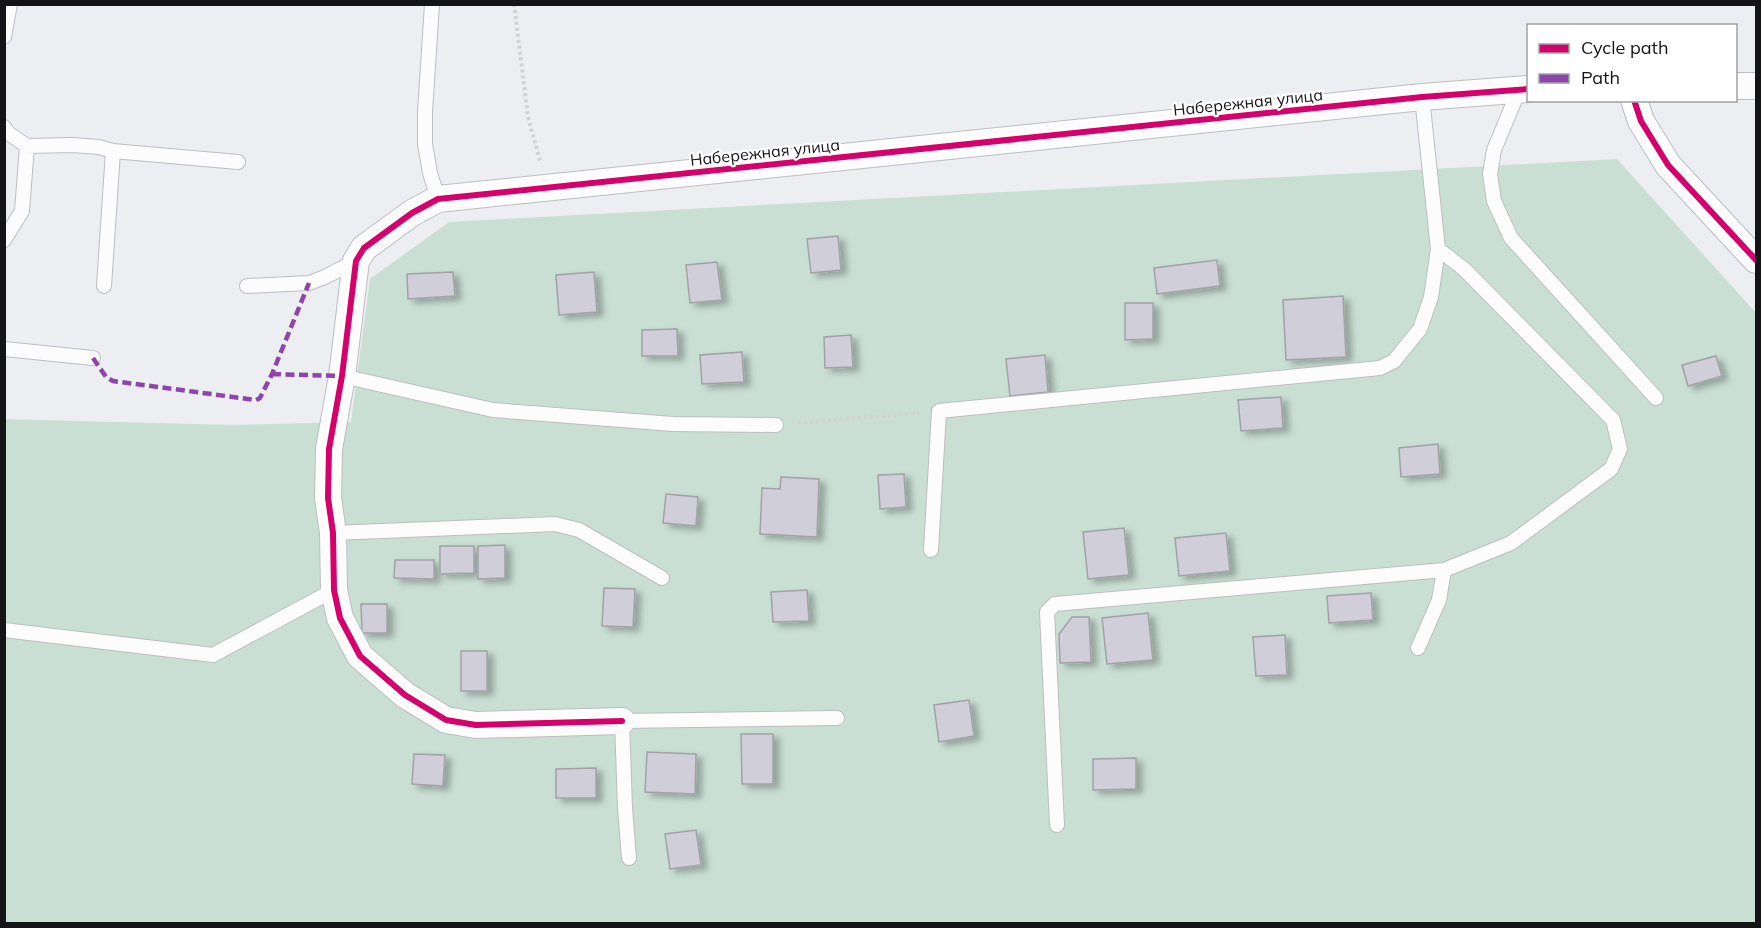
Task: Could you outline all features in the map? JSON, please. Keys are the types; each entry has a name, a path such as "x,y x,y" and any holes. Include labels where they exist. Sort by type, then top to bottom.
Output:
{"street":[{"path":"1737,86 1756,86"},
{"name":"Набережная улица","path":"356,261 364,248 412,213 438,199 1422,98 1524,90"},
{"path":"1635,102 1641,121 1668,165 1756,260"},
{"path":"356,261 342,376 329,449 328,498 333,533 334,590 340,618 360,656 405,695 446,720 476,725 622,721"}],"lane":[{"path":"4,38 10,4"},
{"path":"432,4 425,144 438,199"},
{"path":"1524,90 1494,150 1490,174 1494,201 1511,238 1656,398"},
{"path":"931,550 939,411 1380,368 1394,361 1420,329 1431,297 1438,249 1422,98"},
{"path":"4,127 8,133 27,146 73,145 99,147 113,151 238,162"},
{"path":"4,240 22,211 27,146"},
{"path":"104,286 113,151"},
{"path":"1057,825 1047,612 1055,604 1444,570 1510,543 1611,469 1620,449 1613,420 1464,269 1438,249"},
{"path":"247,286 309,283 356,261"},
{"path":"4,349 93,358"},
{"path":"342,376 493,410 673,424 776,424"},
{"path":"333,533 555,524 579,530 662,578"},
{"path":"1418,648 1439,600 1444,570"},
{"path":"4,630 213,655 334,590"},
{"path":"629,858 622,721 837,718"}],"path":[{"path":"514,4 528,117 547,188"},
{"path":"776,424 939,411"}],"green space":[{"path":"1617,159 1756,313 1756,923 5,923 4,419 232,425 351,422 370,279 449,222"}],"building":[{"path":"838,236 841,270 811,273 807,239"},
{"path":"1217,260 1220,286 1157,294 1154,268"},
{"path":"717,262 722,300 690,303 686,265"},
{"path":"453,272 455,296 408,299 407,274"},
{"path":"594,272 597,312 559,315 556,275"},
{"path":"1343,296 1346,357 1286,360 1283,300"},
{"path":"1125,303 1153,303 1153,339 1125,340"},
{"path":"677,329 678,356 642,356 642,330"},
{"path":"851,335 853,367 825,368 824,337"},
{"path":"742,352 744,382 702,384 700,355"},
{"path":"1045,355 1048,392 1010,396 1006,359"},
{"path":"1716,356 1722,376 1688,386 1682,365"},
{"path":"1281,397 1283,428 1241,431 1238,400"},
{"path":"1438,444 1440,474 1401,477 1399,448"},
{"path":"904,474 906,507 880,509 878,475"},
{"path":"781,477 819,479 817,537 760,534 762,488 780,489"},
{"path":"666,494 698,497 696,526 663,523"},
{"path":"1124,528 1129,575 1088,579 1083,532"},
{"path":"1226,533 1230,571 1179,576 1175,538"},
{"path":"505,545 505,578 478,579 478,546"},
{"path":"440,546 474,546 474,573 440,574"},
{"path":"395,560 434,560 434,579 394,578"},
{"path":"604,588 635,589 633,627 602,626"},
{"path":"807,590 809,621 773,622 771,592"},
{"path":"1371,593 1373,620 1329,623 1327,596"},
{"path":"361,604 387,604 387,633 362,633"},
{"path":"1148,613 1153,660 1107,664 1102,618"},
{"path":"1072,617 1089,617 1091,662 1060,663 1059,634"},
{"path":"1285,635 1287,675 1256,676 1253,637"},
{"path":"461,651 487,651 487,691 461,691"},
{"path":"969,700 974,736 939,742 934,705"},
{"path":"741,734 773,734 773,784 742,784"},
{"path":"647,752 696,754 695,794 645,792"},
{"path":"414,754 445,755 443,786 412,784"},
{"path":"1136,758 1136,789 1093,790 1093,759"},
{"path":"596,768 596,798 556,798 556,769"},
{"path":"696,830 701,865 670,869 665,834"}],"marked path":[{"path":"93,358 106,377 113,381 256,400 260,398 272,374 309,283"},
{"path":"272,374 342,376"}],"cycle path":[{"path":"622,721 476,725 446,720 405,695 360,656 340,618 334,590 333,533 328,498 329,449 342,376 356,261 364,248 412,213 438,199 1422,97 1527,89"},
{"path":"1635,102 1641,121 1668,165 1756,260"}]}
